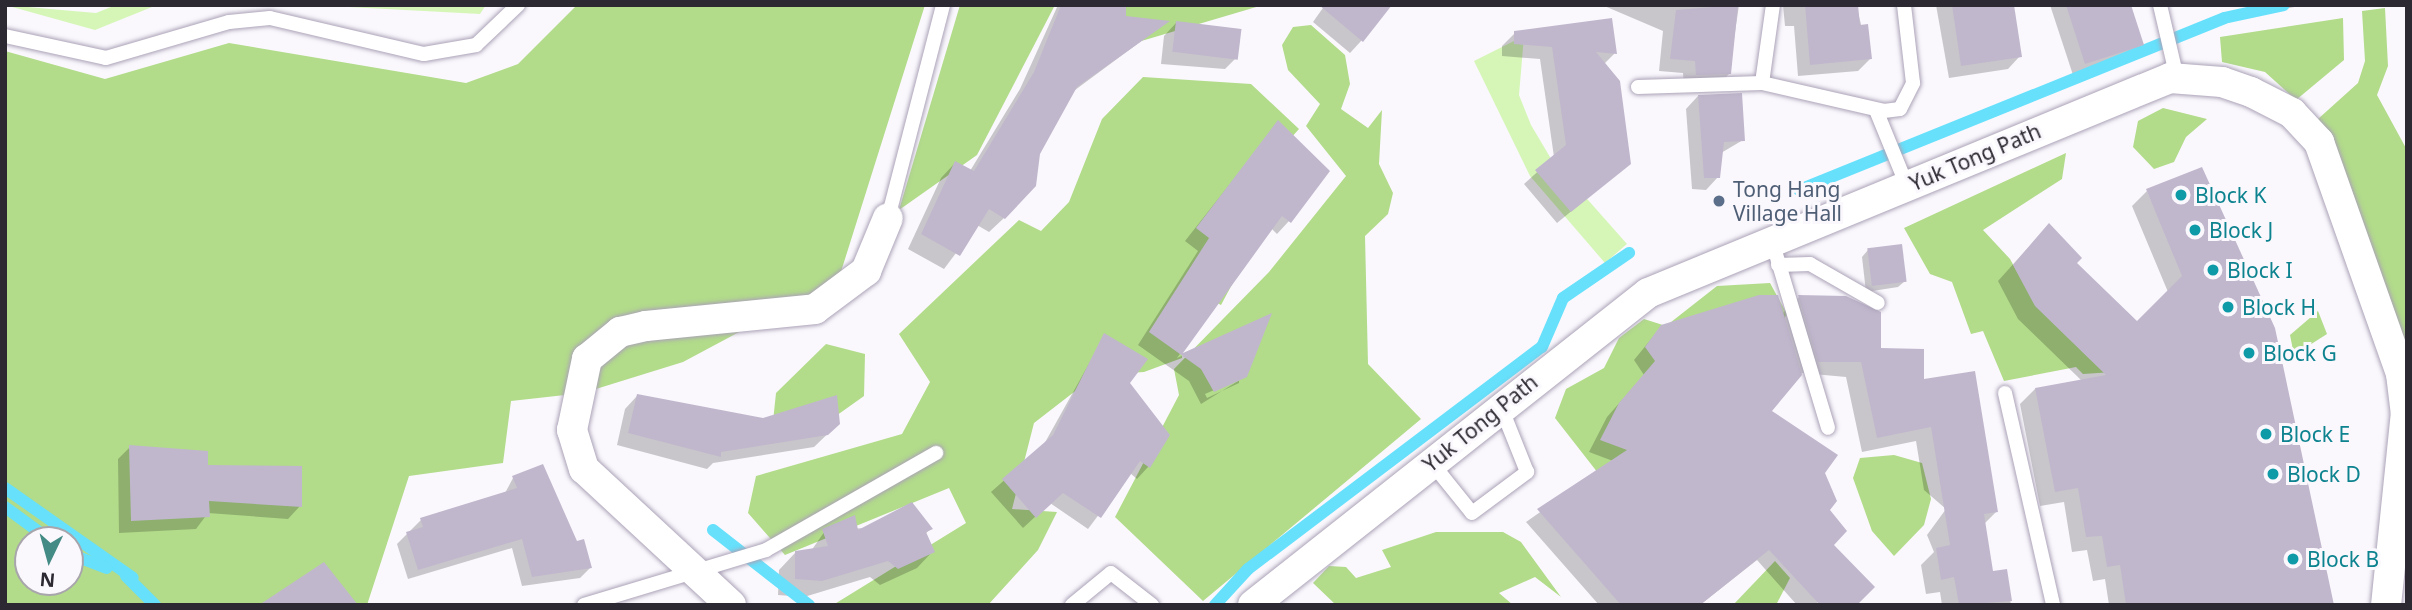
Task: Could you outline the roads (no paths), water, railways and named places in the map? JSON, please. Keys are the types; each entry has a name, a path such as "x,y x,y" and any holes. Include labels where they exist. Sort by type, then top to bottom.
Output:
{"street":[{"name":"Yuk Tong Path","path":"1253,605 1501,405 1648,293 1775,253 1907,186 2135,88 2177,78 2222,82 2250,92 2292,113 2319,142 2401,374 2406,412 2399,552 2386,605"},
{"path":"731,605 584,468 573,450 572,414 587,359 601,343 646,326 815,309 866,271 888,218"}],"lane":[{"path":"5,36 106,58 229,22 270,18 425,54 476,45 518,5"},
{"path":"888,218 943,5"},
{"path":"1762,83 1773,5"},
{"path":"1638,87 1762,83 1876,110 1900,109 1910,94 1903,5"},
{"path":"2160,5 2177,78"},
{"path":"1876,110 1907,186"},
{"path":"1775,253 1810,264 1878,303"},
{"path":"1775,253 1828,428"},
{"path":"2005,393 2053,605"},
{"path":"1431,462 1472,513 1527,472 1501,405"},
{"path":"584,605 766,550 936,453"},
{"path":"1072,605 1111,573 1152,605"}],"waterway":[{"path":"1799,190 2224,18 2284,5"},
{"path":"1215,605 1248,569 1542,347 1563,298 1629,253"},
{"path":"5,488 133,578"},
{"path":"5,507 31,526"},
{"path":"713,530 809,605"},
{"path":"84,559 106,568"},
{"path":"126,576 155,605"}],"place":[{"name":"Block K","path":"2181,195"},
{"name":"Tong Hang Village Hall","path":"1719,201"},
{"name":"Block J","path":"2195,230"},
{"name":"Block I","path":"2213,270"},
{"name":"Block H","path":"2228,307"},
{"name":"Block G","path":"2249,353"},
{"name":"Block E","path":"2266,434"},
{"name":"Block D","path":"2273,474"},
{"name":"Block B","path":"2293,559"}]}
